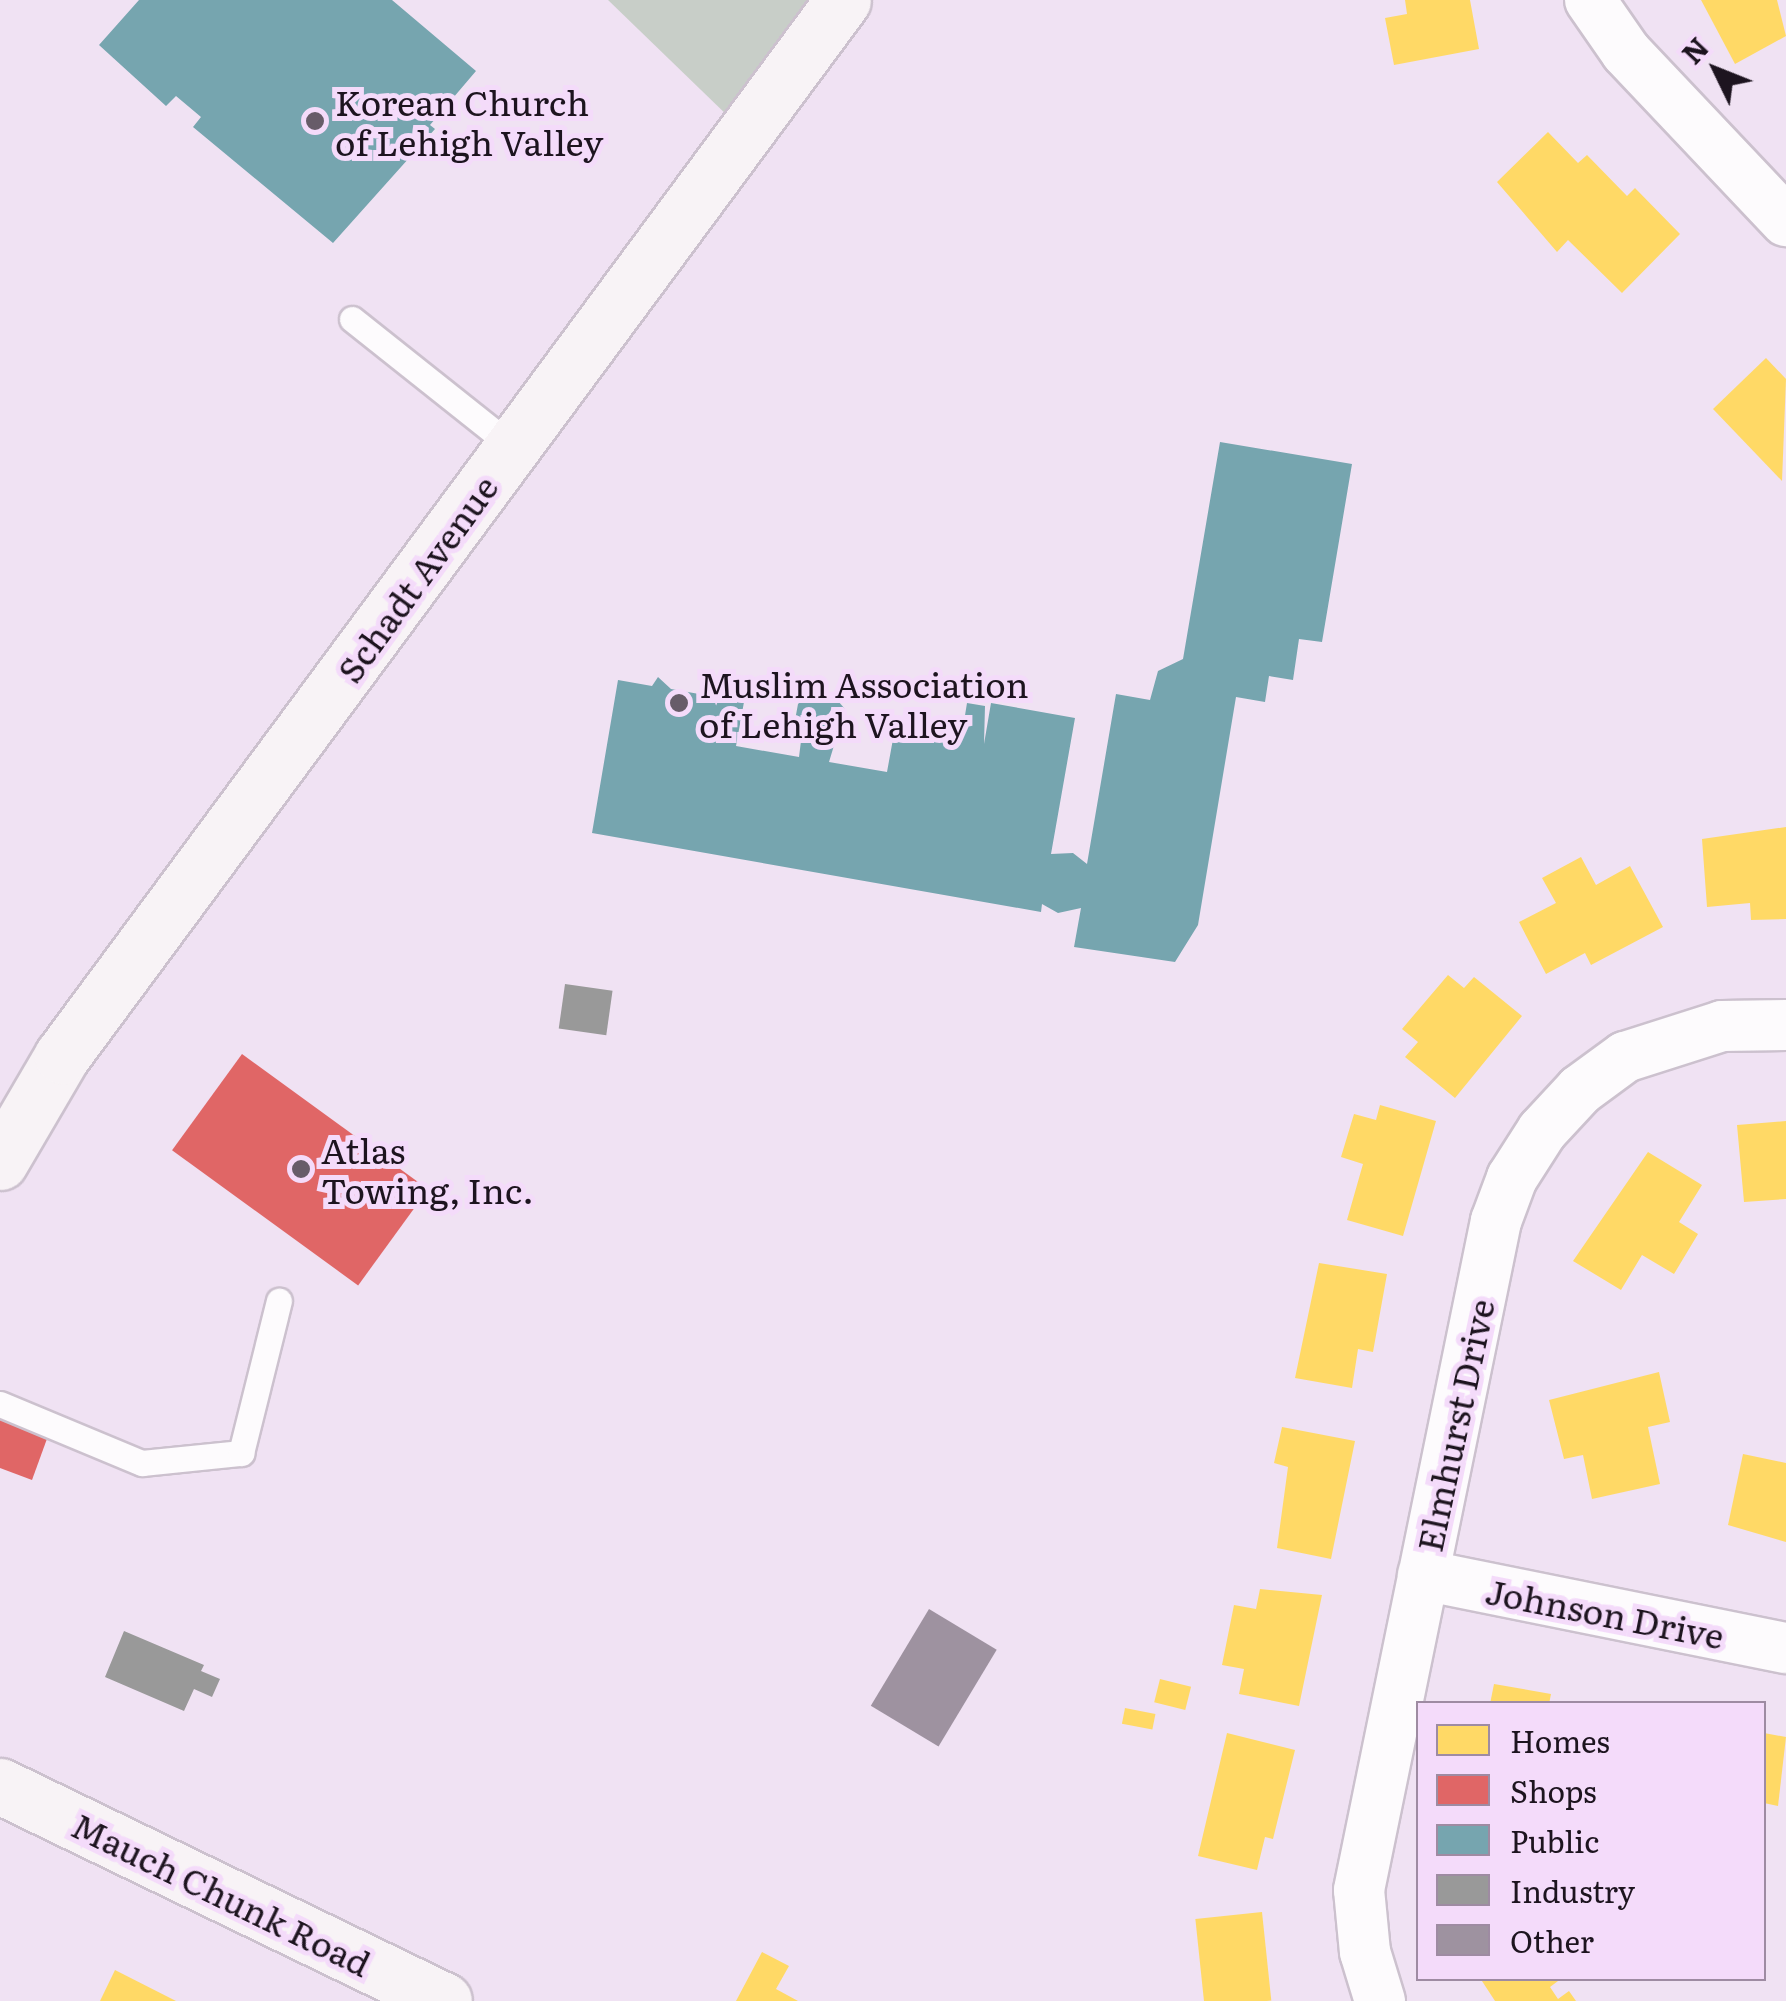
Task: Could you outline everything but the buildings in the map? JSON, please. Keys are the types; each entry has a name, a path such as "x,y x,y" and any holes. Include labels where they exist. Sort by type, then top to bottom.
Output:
{"street":[{"name":"Schadt Avenue","path":"0,1162 62,1056 843,0"},
{"path":"1590,0 1626,52 1786,221"},
{"name":"Elmhurst Drive","path":"1380,2001 1365,1952 1359,1890 1496,1221 1512,1178 1542,1130 1580,1090 1625,1057 1668,1038 1722,1026 1786,1025"},
{"name":"Johnson Drive","path":"1423,1575 1786,1648"},
{"name":"Mauch Chunk Road","path":"0,1786 444,2001"}],"lane":[{"path":"352,320 513,447"},
{"path":"0,1404 142,1463 240,1454 279,1301"}],"shaded area":[{"path":"608,0 818,0 732,120"}],"place":[{"name":"Korean Church of Lehigh Valley","path":"315,121"},
{"name":"Muslim Association of Lehigh Valley","path":"679,703"},
{"name":"Atlas Towing, Inc.","path":"301,1169"}]}
